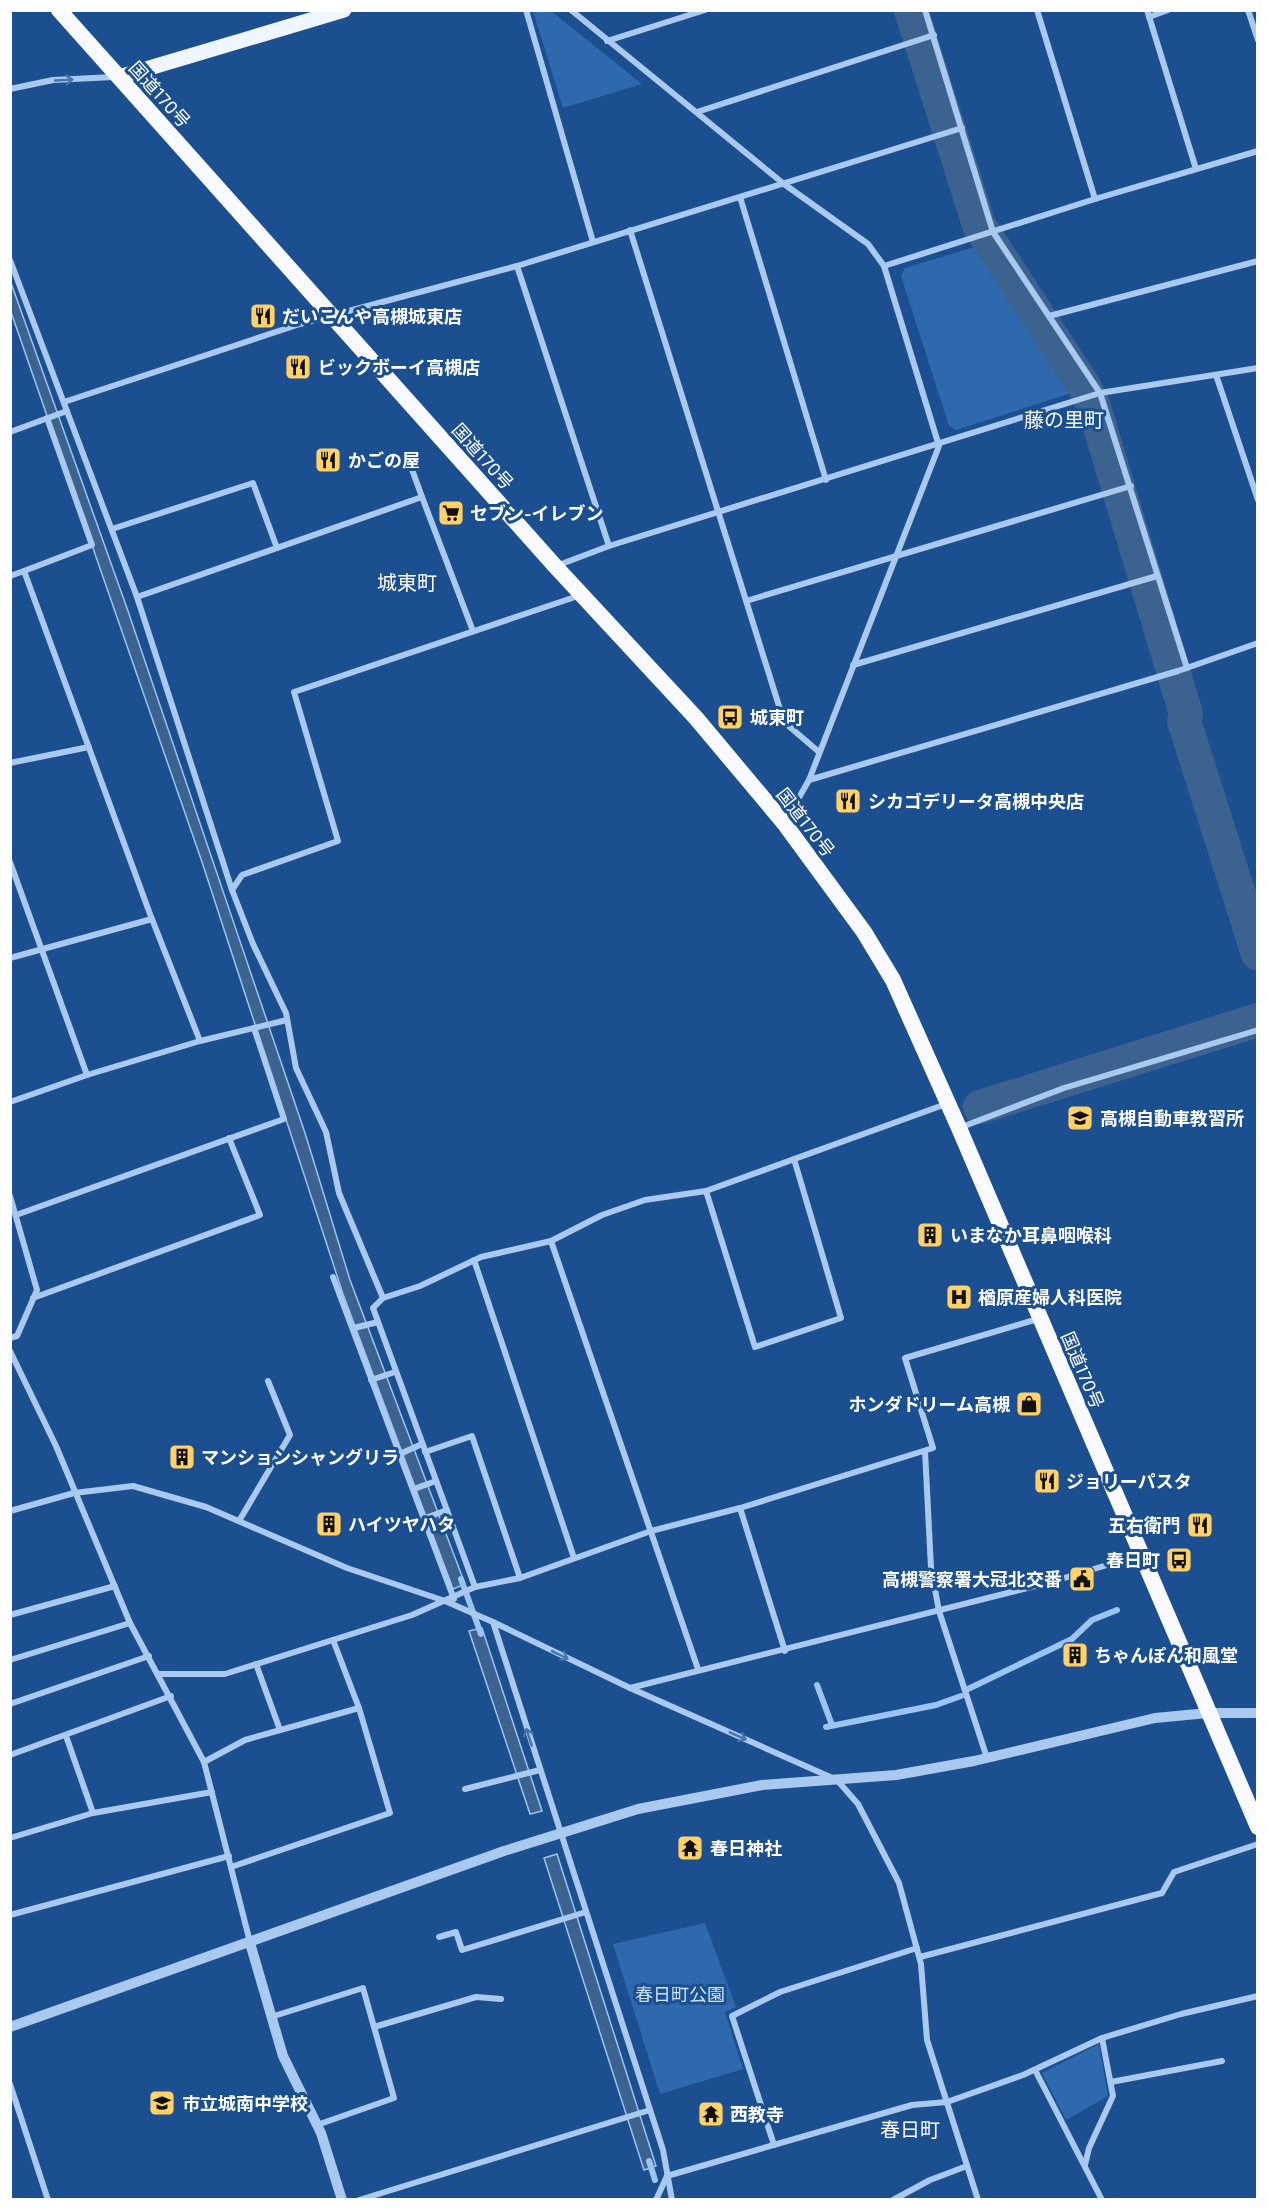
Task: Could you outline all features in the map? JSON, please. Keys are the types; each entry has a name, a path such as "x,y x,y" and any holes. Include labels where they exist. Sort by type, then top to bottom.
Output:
{"highway":[{"name":"国道170号","path":"59,10 555,566 696,718 784,823 864,932 892,980 958,1128 1257,1827"}],"main road":[{"path":"119,77 344,10"}],"street":[{"path":"526,10 593,242"},
{"path":"571,10 784,184 868,244 884,266 939,446 809,780 784,823"},
{"path":"607,41 705,10"},
{"path":"926,10 991,233 1049,316 1097,394 1186,668"},
{"path":"1037,10 1095,198"},
{"path":"1168,10 1148,14 1196,169"},
{"path":"1248,10 1257,40"},
{"path":"697,112 933,35"},
{"path":"10,89 53,80 119,77"},
{"path":"64,402 300,324 518,266 962,128"},
{"path":"884,266 1095,198 1257,151"},
{"path":"740,197 826,480"},
{"path":"630,230 784,722 819,752"},
{"path":"10,260 137,597 232,890 287,1020 296,1068 326,1132 339,1193 382,1298"},
{"path":"1049,316 1257,261"},
{"path":"518,266 609,546"},
{"path":"555,566 609,546 939,446 1097,394 1257,368"},
{"path":"1216,375 1257,500"},
{"path":"10,432 68,411"},
{"path":"10,576 92,544 47,418"},
{"path":"410,464 473,630"},
{"path":"112,529 253,483 277,548"},
{"path":"746,601 1128,487"},
{"path":"137,597 422,497"},
{"path":"24,571 152,920 200,1041"},
{"path":"853,665 1155,577"},
{"path":"232,890 242,875 338,841 294,692 473,630 583,595"},
{"path":"809,780 1178,671 1257,643"},
{"path":"10,764 89,747"},
{"path":"10,862 87,1075"},
{"path":"10,957 41,947 152,920"},
{"path":"10,1102 87,1075 200,1041 287,1020"},
{"path":"16,1215 284,1119 254,1028"},
{"path":"958,1128 1064,1088 1257,1030"},
{"path":"475,1587 373,1308 382,1298 420,1286 474,1260 551,1241 602,1215 645,1200 706,1191 947,1104"},
{"path":"33,1298 260,1215 229,1138"},
{"path":"706,1191 755,1347 841,1318 794,1159"},
{"path":"10,1196 37,1290 17,1336 10,1338"},
{"path":"551,1241 698,1669"},
{"path":"474,1260 574,1558"},
{"path":"333,1277 414,1489 452,1597 460,1608"},
{"path":"159,1674 225,1674 412,1615 475,1587 520,1578 651,1531 740,1508 933,1448 905,1358 1040,1318"},
{"path":"354,1328 378,1322"},
{"path":"10,1351 42,1415 130,1623 171,1696 204,1762 250,1942 283,2056 317,2125 342,2199"},
{"path":"371,1380 395,1372"},
{"path":"239,1521 290,1435 268,1381"},
{"path":"426,1452 472,1436 520,1578"},
{"path":"399,1454 422,1444"},
{"path":"925,1451 931,1568 939,1611 987,1758"},
{"path":"414,1489 436,1481"},
{"path":"10,1511 75,1493 132,1486 206,1507 347,1568 445,1601 630,1688 837,1780 858,1804 899,1883 920,1957 927,2040 978,2199"},
{"path":"740,1508 785,1651"},
{"path":"423,1519 447,1510"},
{"path":"630,1688 698,1669 785,1651 939,1611 1140,1555"},
{"path":"10,1615 115,1586"},
{"path":"493,1622 663,2150 672,2199"},
{"path":"10,1660 130,1623"},
{"path":"231,1867 390,1813 358,1708 333,1640"},
{"path":"10,1704 149,1656"},
{"path":"256,1664 280,1730"},
{"path":"10,1755 171,1696"},
{"path":"204,1762 245,1740 358,1708"},
{"path":"10,2027 492,1854 638,1809 762,1785 896,1775 987,1758 1155,1718 1208,1713 1257,1713"},
{"path":"66,1736 93,1813"},
{"path":"465,1789 501,1778 517,1777 540,1770"},
{"path":"10,1838 93,1813 212,1792"},
{"path":"920,1957 1162,1893 1174,1872 1257,1844"},
{"path":"10,1915 229,1856"},
{"path":"438,1937 456,1932 462,1950 586,1912"},
{"path":"774,2145 732,2016 780,1992 917,1948"},
{"path":"272,2017 363,1988 394,2098 317,2125"},
{"path":"656,2199 667,2176 912,2105 947,2102 1035,2070 1102,2038 1181,2014 1257,1996"},
{"path":"374,2027 476,1997 501,1999"},
{"path":"1085,2165 1089,2148 1113,2096 1102,2038"},
{"path":"1111,2082 1222,2061"},
{"path":"1035,2070 1102,2199"},
{"path":"10,2084 48,2199"},
{"path":"359,2199 650,2110"},
{"path":"893,2199 930,2180 967,2166"}],"green space":[{"path":"533,11 551,11 642,84 563,108"},
{"path":"978,246 1078,391 956,430 949,426 901,276 905,268"},
{"name":"春日町公園","path":"705,1923 736,2007 725,2012 743,2069 660,2094 613,1944"},
{"path":"1099,2044 1108,2096 1066,2120 1042,2073"}],"shaded area":[{"path":"10,280 128,611 305,1133 350,1280 465,1584 453,1589 343,1294 202,862 11,312"},
{"path":"482,1628 542,1811 530,1814 469,1631"},
{"path":"557,1854 656,2166 644,2170 544,1858"}],"waterway":[{"path":"911,10 979,225 1084,386 1094,407 1186,714 1184,721 1258,954"},
{"path":"980,1107 1258,1020"},
{"path":"461,1579 481,1634"},
{"path":"968,1689 1072,1639 1092,1620 1117,1610"},
{"path":"817,1685 832,1725"},
{"path":"826,1727 936,1705 961,1696"},
{"path":"649,2161 655,2180"}],"place":[{"name":"だいこんや高槻城東店","path":"263,316"},
{"name":"ビックボーイ高槻店","path":"298,367"},
{"name":"かごの屋","path":"328,460"},
{"name":"セブン-イレブン","path":"451,513"},
{"name":"城東町","path":"730,717"},
{"name":"シカゴデリータ高槻中央店","path":"848,801"},
{"name":"高槻自動車教習所","path":"1080,1118"},
{"name":"いまなか耳鼻咽喉科","path":"930,1235"},
{"name":"楢原産婦人科医院","path":"959,1297"},
{"name":"ホンダドリーム高槻","path":"1029,1404"},
{"name":"マンションシャングリラ","path":"182,1457"},
{"name":"ジョリーパスタ","path":"1047,1481"},
{"name":"ハイツヤハタ","path":"329,1524"},
{"name":"五右衛門","path":"1200,1525"},
{"name":"春日町","path":"1179,1560"},
{"name":"高槻警察署大冠北交番","path":"1082,1579"},
{"name":"ちゃんぽん和風堂","path":"1075,1655"},
{"name":"春日神社","path":"690,1848"},
{"name":"市立城南中学校","path":"162,2103"},
{"name":"西教寺","path":"711,2114"}],"district":[{"name":"藤の里町","path":"1064,419"},
{"name":"城東町","path":"407,582"},
{"name":"春日町","path":"910,2129"}]}
